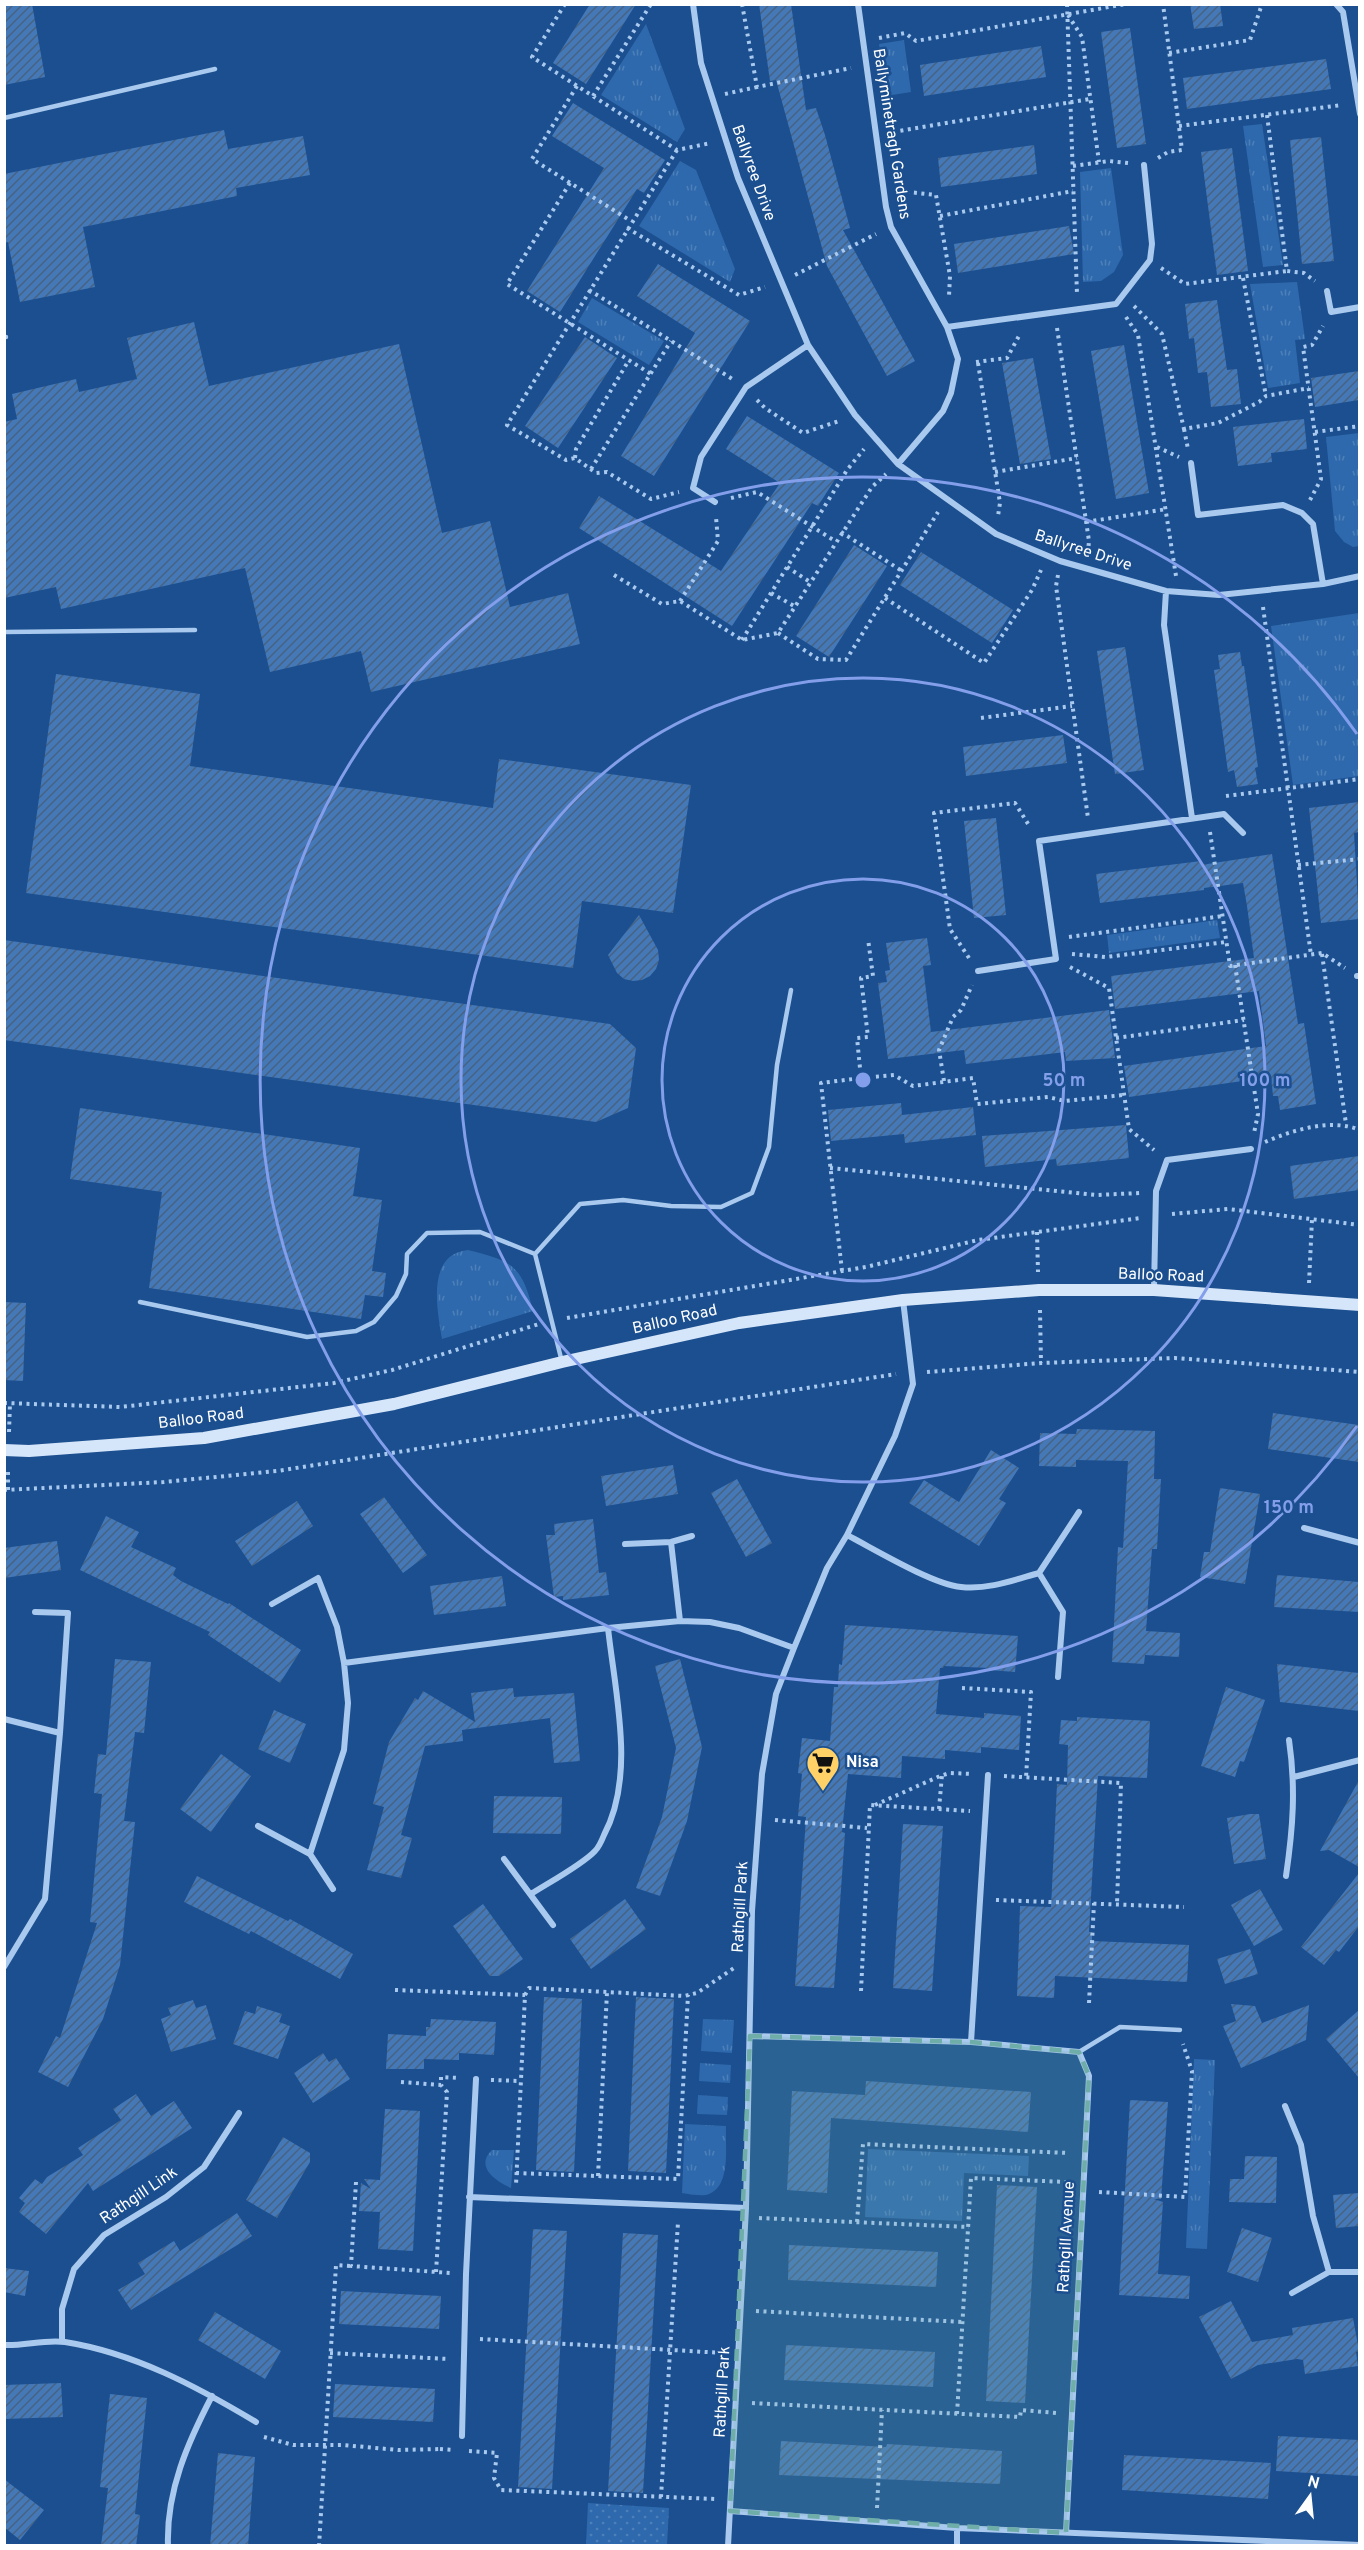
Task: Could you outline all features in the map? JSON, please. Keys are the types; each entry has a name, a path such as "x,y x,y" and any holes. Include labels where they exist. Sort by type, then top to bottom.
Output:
{"street":[{"name":"Ballyree Drive","path":"693,4 700,63 738,178 808,345 855,415 898,464 996,534 1060,561 1166,591 1219,595 1323,584 1359,576"},
{"name":"Ballyminetragh Gardens","path":"858,4 891,227 947,327 958,359"},
{"path":"1336,4 1343,12 1359,114"},
{"path":"947,327 1116,304 1150,260 1152,244 1144,165"},
{"path":"1327,291 1331,312 1359,307"},
{"path":"715,502 693,488 701,457 746,387 808,345"},
{"path":"898,464 943,411 951,393 958,359"},
{"path":"1191,463 1198,515 1283,505 1302,513 1313,524 1323,584"},
{"path":"1166,591 1164,626 1192,818"},
{"path":"978,971 1055,956 1038,841 1224,814 1244,833"},
{"path":"1154,1290 1156,1191 1167,1160 1251,1149"},
{"name":"Balloo Road","path":"4,1450 28,1451 204,1438 394,1404 562,1362 739,1323 903,1300 1039,1290 1154,1290 1359,1305"},
{"name":"Rathgill Park","path":"728,2546 746,2208 752,1957 762,1774 776,1694 827,1568 847,1535 896,1436 913,1384 903,1300"},
{"path":"847,1535 934,1579 961,1587 989,1586 1039,1573 1079,1512"},
{"path":"1304,1528 1359,1543"},
{"path":"624,1544 671,1542 692,1536"},
{"path":"671,1542 680,1621"},
{"path":"1039,1573 1062,1612 1058,1677"},
{"path":"272,1604 318,1578 332,1610 344,1663 348,1703 344,1750 310,1854"},
{"path":"4,1967 45,1899 60,1733 68,1613 34,1612"},
{"path":"344,1663 608,1628 680,1621 710,1622 739,1628 794,1648"},
{"path":"531,1894 596,1850 610,1824 617,1801 622,1778 622,1756 608,1628"},
{"path":"4,1719 60,1733"},
{"path":"1286,1876 1294,1824 1294,1777 1289,1740"},
{"path":"1294,1777 1359,1760"},
{"path":"971,2042 988,1775"},
{"path":"258,1826 310,1854 333,1889"},
{"path":"504,1859 553,1925"},
{"path":"750,2036 971,2042 1078,2052"},
{"name":"Rathgill Avenue","path":"1066,2533 1089,2076 1078,2052"},
{"path":"462,2436 466,2274 476,2079"},
{"path":"1286,2106 1301,2145 1313,2216 1329,2272"},
{"name":"Rathgill Link","path":"62,2341 62,2309 74,2269 104,2235 166,2196 204,2168 239,2113"},
{"path":"470,2197 746,2208"},
{"path":"1292,2294 1329,2272 1359,2271"},
{"path":"4,2345 62,2341 133,2359 212,2396 256,2422"},
{"path":"168,2546 176,2478 190,2438 212,2396"},
{"path":"730,2511 957,2528 1359,2545"},
{"path":"957,2528 957,2546"}],"lane":[{"path":"4,118 215,69"},
{"path":"4,632 195,630"},
{"path":"535,1254 580,1204 623,1200 671,1206 722,1207 752,1192 769,1147 777,1065 791,990"},
{"path":"140,1302 308,1337 356,1331 374,1322 396,1296 406,1274 407,1254 427,1233 480,1232 535,1254"},
{"path":"535,1254 562,1362"},
{"path":"1078,2052 1120,2027 1179,2030"}],"path":[{"path":"566,4 532,57 676,150 726,140"},
{"path":"593,96 651,4"},
{"path":"742,4 757,87"},
{"path":"1067,4 1077,310"},
{"path":"863,41 905,33 916,41 1126,4"},
{"path":"1072,166 1109,160 1144,165 1168,152 1182,150 1163,4"},
{"path":"1169,53 1250,40 1262,4"},
{"path":"1067,15 1082,37 1099,162"},
{"path":"711,97 867,66"},
{"path":"577,86 532,159 631,221"},
{"path":"876,135 1090,99"},
{"path":"1179,126 1358,104"},
{"path":"1267,115 1287,271"},
{"path":"676,150 507,424 566,460 575,458 596,473 607,472 651,499 693,488"},
{"path":"570,183 507,284 651,374"},
{"path":"884,189 936,195 950,276 947,327"},
{"path":"940,216 1073,191"},
{"path":"627,228 739,295 781,282 891,227"},
{"path":"1150,260 1185,284 1287,271 1304,273 1327,291"},
{"path":"1243,278 1266,396"},
{"path":"589,290 746,387 765,408 803,433 855,415"},
{"path":"1124,295 1162,334 1184,429 1218,423 1266,396 1308,388"},
{"path":"1116,304 1138,335 1167,509 1178,592"},
{"path":"1055,312 1089,541 1085,568"},
{"path":"1302,513 1321,479 1303,347 1312,345 1331,312"},
{"path":"958,359 978,363 1007,358 1029,316"},
{"path":"591,469 671,341"},
{"path":"575,458 576,449 629,360"},
{"path":"978,363 1000,503 996,534"},
{"path":"1315,432 1359,426"},
{"path":"742,640 847,470 875,437"},
{"path":"995,472 1077,458"},
{"path":"778,633 835,541 872,487 898,464"},
{"path":"680,602 718,541 715,502 757,492 835,541"},
{"path":"614,575 662,604 680,602 742,640 778,633 818,659 846,660 946,498"},
{"path":"1086,522 1167,509"},
{"path":"841,532 902,571"},
{"path":"885,598 984,663 1032,590 1048,556"},
{"path":"1060,561 1056,586 1090,833"},
{"path":"787,567 810,582"},
{"path":"1261,591 1311,954"},
{"path":"771,592 794,606"},
{"path":"981,718 1072,706"},
{"path":"1190,801 1359,779"},
{"path":"944,1081 939,1050 953,1017 961,1010 978,971 950,929 934,813 1015,802 1038,841"},
{"path":"1208,816 1230,966 1322,953 1358,976"},
{"path":"1298,865 1359,859"},
{"path":"1053,939 1223,916"},
{"path":"861,1078 857,1038 868,1037 861,978 873,976 868,939"},
{"path":"1055,956 1106,957 1226,942"},
{"path":"1322,953 1346,1124"},
{"path":"1055,956 1109,988 1129,1129 1167,1160"},
{"path":"1235,965 1258,1114 1251,1149"},
{"path":"1116,1038 1244,1020"},
{"path":"842,1271 821,1083 894,1076 913,1086 973,1078 977,1104 1048,1097 1065,1101 1123,1095"},
{"path":"1251,1149 1292,1131 1346,1124 1359,1130"},
{"path":"830,1168 1096,1195 1156,1191"},
{"path":"4,1403 120,1407 334,1383 392,1370 551,1320 866,1267 978,1240 1155,1216 1228,1209 1359,1225"},
{"path":"1308,1302 1312,1219"},
{"path":"1037,1232 1038,1269"},
{"path":"1039,1290 1041,1363"},
{"path":"4,1490 164,1482 277,1471 870,1377 911,1373 1041,1363 1175,1358 1359,1372"},
{"path":"962,1688 1031,1692 1026,1778"},
{"path":"861,1991 867,1828 870,1805 875,1805 942,1775 950,1773 1121,1783 1117,1904"},
{"path":"939,1809 942,1775"},
{"path":"875,1805 986,1812"},
{"path":"759,1819 867,1828"},
{"path":"980,1899 1184,1907"},
{"path":"1089,2003 1094,1903"},
{"path":"515,2199 525,1995 530,1988 688,1995 697,1993 752,1957"},
{"path":"395,1990 525,1995"},
{"path":"598,2176 607,1992"},
{"path":"516,2173 678,2180 688,1995"},
{"path":"1083,2191 1185,2197 1192,2071 1179,2030"},
{"path":"436,2272 447,2092 441,2085"},
{"path":"857,2223 863,2144 1085,2154"},
{"path":"957,2414 972,2178 1083,2182"},
{"path":"351,2266 356,2182"},
{"path":"661,2497 678,2206"},
{"path":"745,2217 969,2227"},
{"path":"319,2546 336,2265 466,2274"},
{"path":"741,2310 963,2322"},
{"path":"465,2338 738,2354"},
{"path":"330,2353 464,2359"},
{"path":"736,2403 1020,2417 1020,2410 1072,2414"},
{"path":"877,2522 882,2410"},
{"path":"256,2422 259,2435 293,2445 497,2453 494,2478 501,2490 730,2499"},
{"path":"440,2449 462,2436"}],"highlighted area":[{"path":"750,2036 971,2042 1079,2052 1089,2076 1066,2533 730,2511"}],"green space":[{"path":"646,24 685,129 677,142 601,95"},
{"path":"904,40 911,92 886,96 879,44"},
{"path":"1262,124 1283,265 1263,267 1243,126"},
{"path":"680,161 696,170 735,269 730,282 639,226"},
{"path":"1111,168 1123,255 1114,272 1101,281 1083,282 1080,172"},
{"path":"1297,282 1305,339 1295,340 1300,383 1268,388 1250,284"},
{"path":"592,298 664,341 649,365 578,322"},
{"path":"1359,433 1359,546 1353,547 1344,542 1335,531 1326,437"},
{"path":"1359,613 1359,776 1293,785 1271,626"},
{"path":"1217,920 1220,938 1109,953 1107,935"},
{"path":"468,1250 495,1258 513,1267 524,1284 533,1311 442,1339 437,1299 440,1272 446,1261 455,1254"},
{"path":"703,2019 734,2020 732,2053 701,2051"},
{"path":"1194,2059 1215,2060 1207,2249 1186,2248"},
{"path":"700,2063 731,2065 730,2083 699,2081"},
{"path":"698,2095 728,2097 727,2115 697,2114"},
{"path":"685,2124 726,2126 723,2176 714,2191 706,2195 682,2193"},
{"path":"868,2149 1029,2156 1028,2176 964,2173 962,2221 865,2217"},
{"path":"492,2150 514,2150 511,2188 494,2178 486,2168 487,2156"},
{"path":"588,2503 669,2508 667,2545 586,2545"}],"building":[{"path":"4,4 32,4 45,77 4,85"},
{"path":"590,4 636,4 586,84 553,63"},
{"path":"759,4 791,4 806,110 816,108 825,135 850,228 843,230 915,361 887,376 827,266 776,80 770,81"},
{"path":"1190,4 1220,4 1223,26 1194,29"},
{"path":"1130,28 1146,144 1117,148 1101,32"},
{"path":"1041,46 1046,77 924,96 920,65"},
{"path":"1326,59 1331,89 1187,109 1183,78"},
{"path":"573,103 665,160 644,193 637,189 560,312 527,291 604,168 552,136"},
{"path":"224,130 228,149 303,136 310,175 236,188 237,196 83,227 95,287 20,302 8,242 4,243 4,174"},
{"path":"1321,137 1334,261 1302,264 1290,140"},
{"path":"1034,145 1037,174 941,187 938,158"},
{"path":"1232,148 1248,271 1217,275 1201,152"},
{"path":"1069,226 1074,254 958,273 954,244"},
{"path":"658,264 750,321 654,476 621,456 695,333 637,296"},
{"path":"1217,300 1227,370 1237,369 1241,404 1211,407 1207,372 1198,373 1194,338 1189,339 1185,304"},
{"path":"194,322 209,386 399,344 442,533 490,521 510,607 568,593 580,644 371,692 361,651 270,672 245,568 61,609 56,587 4,598 4,422 17,419 12,394 76,379 79,392 137,379 127,338"},
{"path":"585,337 617,358 558,448 525,426"},
{"path":"1124,345 1149,493 1116,499 1091,351"},
{"path":"1033,358 1051,459 1020,464 1002,363"},
{"path":"1359,371 1359,400 1315,407 1311,378"},
{"path":"747,416 839,473 818,506 812,503 732,626 579,528 599,496 721,571 780,483 726,449"},
{"path":"1304,419 1307,449 1271,453 1272,462 1238,466 1233,427"},
{"path":"854,545 887,566 829,657 796,636"},
{"path":"921,552 1013,610 992,643 900,585"},
{"path":"1125,647 1144,770 1115,774 1097,651"},
{"path":"1240,652 1258,767 1255,768 1258,784 1237,787 1234,770 1228,772 1214,670 1220,669 1218,655"},
{"path":"56,674 200,694 190,766 493,808 499,759 691,785 673,913 582,901 573,968 26,893"},
{"path":"1063,735 1067,763 966,776 963,747"},
{"path":"1359,802 1359,832 1354,833 1359,919 1321,923 1309,808"},
{"path":"996,818 1006,915 974,918 964,821"},
{"path":"1272,854 1298,1024 1304,1023 1316,1104 1280,1110 1278,1096 1273,1096 1271,1077 1129,1097 1124,1066 1266,1046 1259,991 1115,1009 1111,976 1254,958 1247,906 1243,883 1100,903 1096,874 1201,861 1201,865"},
{"path":"639,915 658,950 659,960 650,976 633,981 624,979 617,973 608,955"},
{"path":"927,938 931,965 923,966 931,1032 1109,1010 1115,1058 1066,1061 1065,1052 966,1064 964,1050 888,1059 878,983 887,982 885,971 890,970 886,943"},
{"path":"4,940 610,1024 636,1048 628,1108 596,1122 4,1040"},
{"path":"901,1103 902,1115 973,1107 976,1135 905,1143 904,1134 831,1141 828,1110"},
{"path":"80,1108 360,1148 353,1196 382,1200 372,1271 386,1273 383,1297 365,1295 361,1319 149,1288 162,1192 70,1179"},
{"path":"1126,1125 1129,1158 1057,1166 1056,1159 985,1167 982,1136"},
{"path":"1359,1156 1359,1190 1294,1199 1290,1166"},
{"path":"4,1302 26,1303 23,1381 4,1380"},
{"path":"1273,1413 1359,1425 1359,1462 1268,1449"},
{"path":"1077,1429 1155,1431 1154,1479 1161,1479 1157,1549 1152,1549 1146,1631 1180,1633 1179,1657 1145,1655 1144,1664 1112,1662 1118,1547 1123,1548 1128,1461 1076,1460 1076,1467 1039,1466 1040,1433 1076,1434"},
{"path":"991,1450 1019,1468 999,1499 1006,1503 979,1546 909,1503 924,1480 959,1502"},
{"path":"673,1465 678,1494 606,1506 601,1476"},
{"path":"737,1479 772,1543 746,1557 711,1493"},
{"path":"1220,1488 1260,1494 1245,1584 1200,1577 1204,1552 1210,1552"},
{"path":"384,1497 427,1555 403,1573 360,1514"},
{"path":"297,1501 313,1526 252,1566 235,1541"},
{"path":"106,1516 139,1532 131,1547 176,1568 173,1575 181,1581 229,1603 301,1650 280,1683 208,1635 210,1632 80,1570"},
{"path":"593,1519 599,1573 606,1572 609,1595 563,1600 563,1596 554,1597 546,1535 555,1535 554,1524"},
{"path":"57,1541 61,1570 4,1578 4,1548"},
{"path":"1277,1575 1359,1582 1359,1612 1274,1607"},
{"path":"502,1576 506,1606 434,1615 430,1586"},
{"path":"845,1625 1018,1636 1015,1672 989,1670 989,1668 944,1666 940,1668 936,1714 984,1718 984,1713 1021,1716 1019,1750 981,1747 981,1753 945,1750 945,1759 902,1756 901,1778 848,1774 842,1832 845,1833 834,1988 795,1986 806,1817 798,1816 802,1774 798,1773 802,1738 830,1741 834,1687 838,1687 839,1664 842,1665"},
{"path":"115,1659 151,1662 144,1733 135,1732 124,1821 135,1822 120,1965 103,2019 68,2087 38,2072 56,2036 60,2038 97,1923 90,1922 102,1794 94,1793 98,1754 106,1755"},
{"path":"680,1659 702,1747 687,1821 660,1896 636,1888 662,1817 676,1748 655,1666"},
{"path":"1277,1664 1359,1673 1359,1711 1280,1702"},
{"path":"1226,1687 1265,1700 1244,1762 1240,1761 1235,1777 1201,1766"},
{"path":"513,1688 514,1697 574,1693 580,1761 554,1763 550,1718 462,1730 463,1741 425,1746 401,1835 412,1838 401,1878 367,1870 384,1807 373,1804 389,1742 415,1698 418,1700 423,1691 475,1722 471,1693"},
{"path":"274,1710 306,1724 290,1763 258,1749"},
{"path":"1077,1717 1150,1721 1147,1778 1098,1776 1089,1932 1092,1932 1092,1941 1189,1945 1187,1982 1055,1976 1054,1998 1017,1996 1020,1906 1051,1907 1057,1784 1067,1785 1068,1745 1059,1744 1061,1720 1077,1721"},
{"path":"221,1754 251,1776 211,1832 180,1809"},
{"path":"1359,1780 1359,1867 1329,1850 1320,1851"},
{"path":"494,1796 562,1797 561,1834 493,1833"},
{"path":"1259,1814 1266,1859 1234,1864 1227,1818"},
{"path":"903,1824 943,1826 932,1991 893,1988"},
{"path":"1359,1873 1359,1926 1339,1952 1336,1950 1324,1965 1301,1947"},
{"path":"197,1876 288,1921 290,1919 353,1954 340,1979 251,1931 249,1934 184,1902"},
{"path":"1260,1889 1283,1930 1254,1946 1231,1905"},
{"path":"625,1899 646,1929 591,1969 570,1939"},
{"path":"483,1904 523,1959 499,1976 490,1976 453,1926"},
{"path":"1250,1949 1258,1974 1225,1984 1217,1959"},
{"path":"544,1997 582,1999 574,2172 536,2170"},
{"path":"636,1997 674,1999 666,2173 628,2171"},
{"path":"193,2000 196,2008 206,2005 216,2039 171,2052 161,2019 171,2015 168,2008"},
{"path":"1231,2004 1255,2006 1262,2023 1309,2005 1306,2040 1241,2068 1223,2026 1236,2021"},
{"path":"257,2006 282,2014 279,2022 290,2026 278,2059 233,2044 245,2011 255,2014"},
{"path":"1359,2010 1359,2078 1326,2039"},
{"path":"431,2019 496,2022 494,2055 459,2053 459,2060 424,2059 424,2069 386,2069 388,2034 426,2036 426,2027 430,2027"},
{"path":"323,2053 329,2062 336,2058 350,2079 313,2103 294,2073"},
{"path":"866,2081 1031,2092 1028,2132 831,2118 827,2193 787,2190 792,2091 865,2095"},
{"path":"136,2094 151,2116 174,2101 192,2128 93,2191 88,2183 46,2234 19,2212 25,2203 19,2198 35,2179 42,2184 47,2177 83,2155 78,2148 121,2120 113,2109"},
{"path":"1130,2100 1168,2102 1161,2199 1154,2199 1163,2202 1158,2274 1190,2276 1189,2299 1119,2295"},
{"path":"385,2109 420,2111 413,2251 378,2249 380,2212 359,2211 361,2183 371,2189 364,2179 380,2180"},
{"path":"283,2137 310,2153 310,2162 277,2218 246,2200"},
{"path":"1245,2156 1277,2157 1276,2203 1229,2202 1230,2179 1244,2179"},
{"path":"997,2185 1037,2187 1025,2403 986,2401"},
{"path":"1359,2193 1359,2226 1336,2228 1333,2195"},
{"path":"237,2213 252,2236 131,2310 118,2290 145,2274 138,2263 174,2241 180,2251"},
{"path":"1242,2228 1272,2238 1258,2282 1227,2272"},
{"path":"533,2229 567,2231 552,2489 518,2487"},
{"path":"623,2233 658,2235 643,2493 608,2491"},
{"path":"789,2245 938,2252 936,2287 788,2280"},
{"path":"4,2268 29,2271 25,2296 4,2292"},
{"path":"341,2291 441,2296 439,2329 339,2324"},
{"path":"1231,2301 1252,2342 1293,2335 1292,2328 1353,2318 1359,2351 1356,2352 1358,2366 1305,2374 1303,2360 1297,2359 1258,2365 1231,2379 1199,2317"},
{"path":"215,2312 281,2351 265,2379 198,2340"},
{"path":"786,2345 935,2352 933,2387 784,2380"},
{"path":"61,2383 63,2417 4,2419 4,2385"},
{"path":"335,2384 435,2389 433,2422 333,2417"},
{"path":"110,2394 147,2398 135,2514 140,2515 136,2546 101,2546 108,2488 100,2487"},
{"path":"1278,2436 1359,2440 1359,2476 1276,2471"},
{"path":"781,2441 1002,2451 1000,2484 779,2475"},
{"path":"218,2453 255,2457 248,2546 210,2546"},
{"path":"1124,2455 1271,2463 1268,2499 1122,2490"},
{"path":"4,2479 44,2510 20,2540 4,2527"}],"place":[{"name":"Nisa","path":"823,1792"}]}
